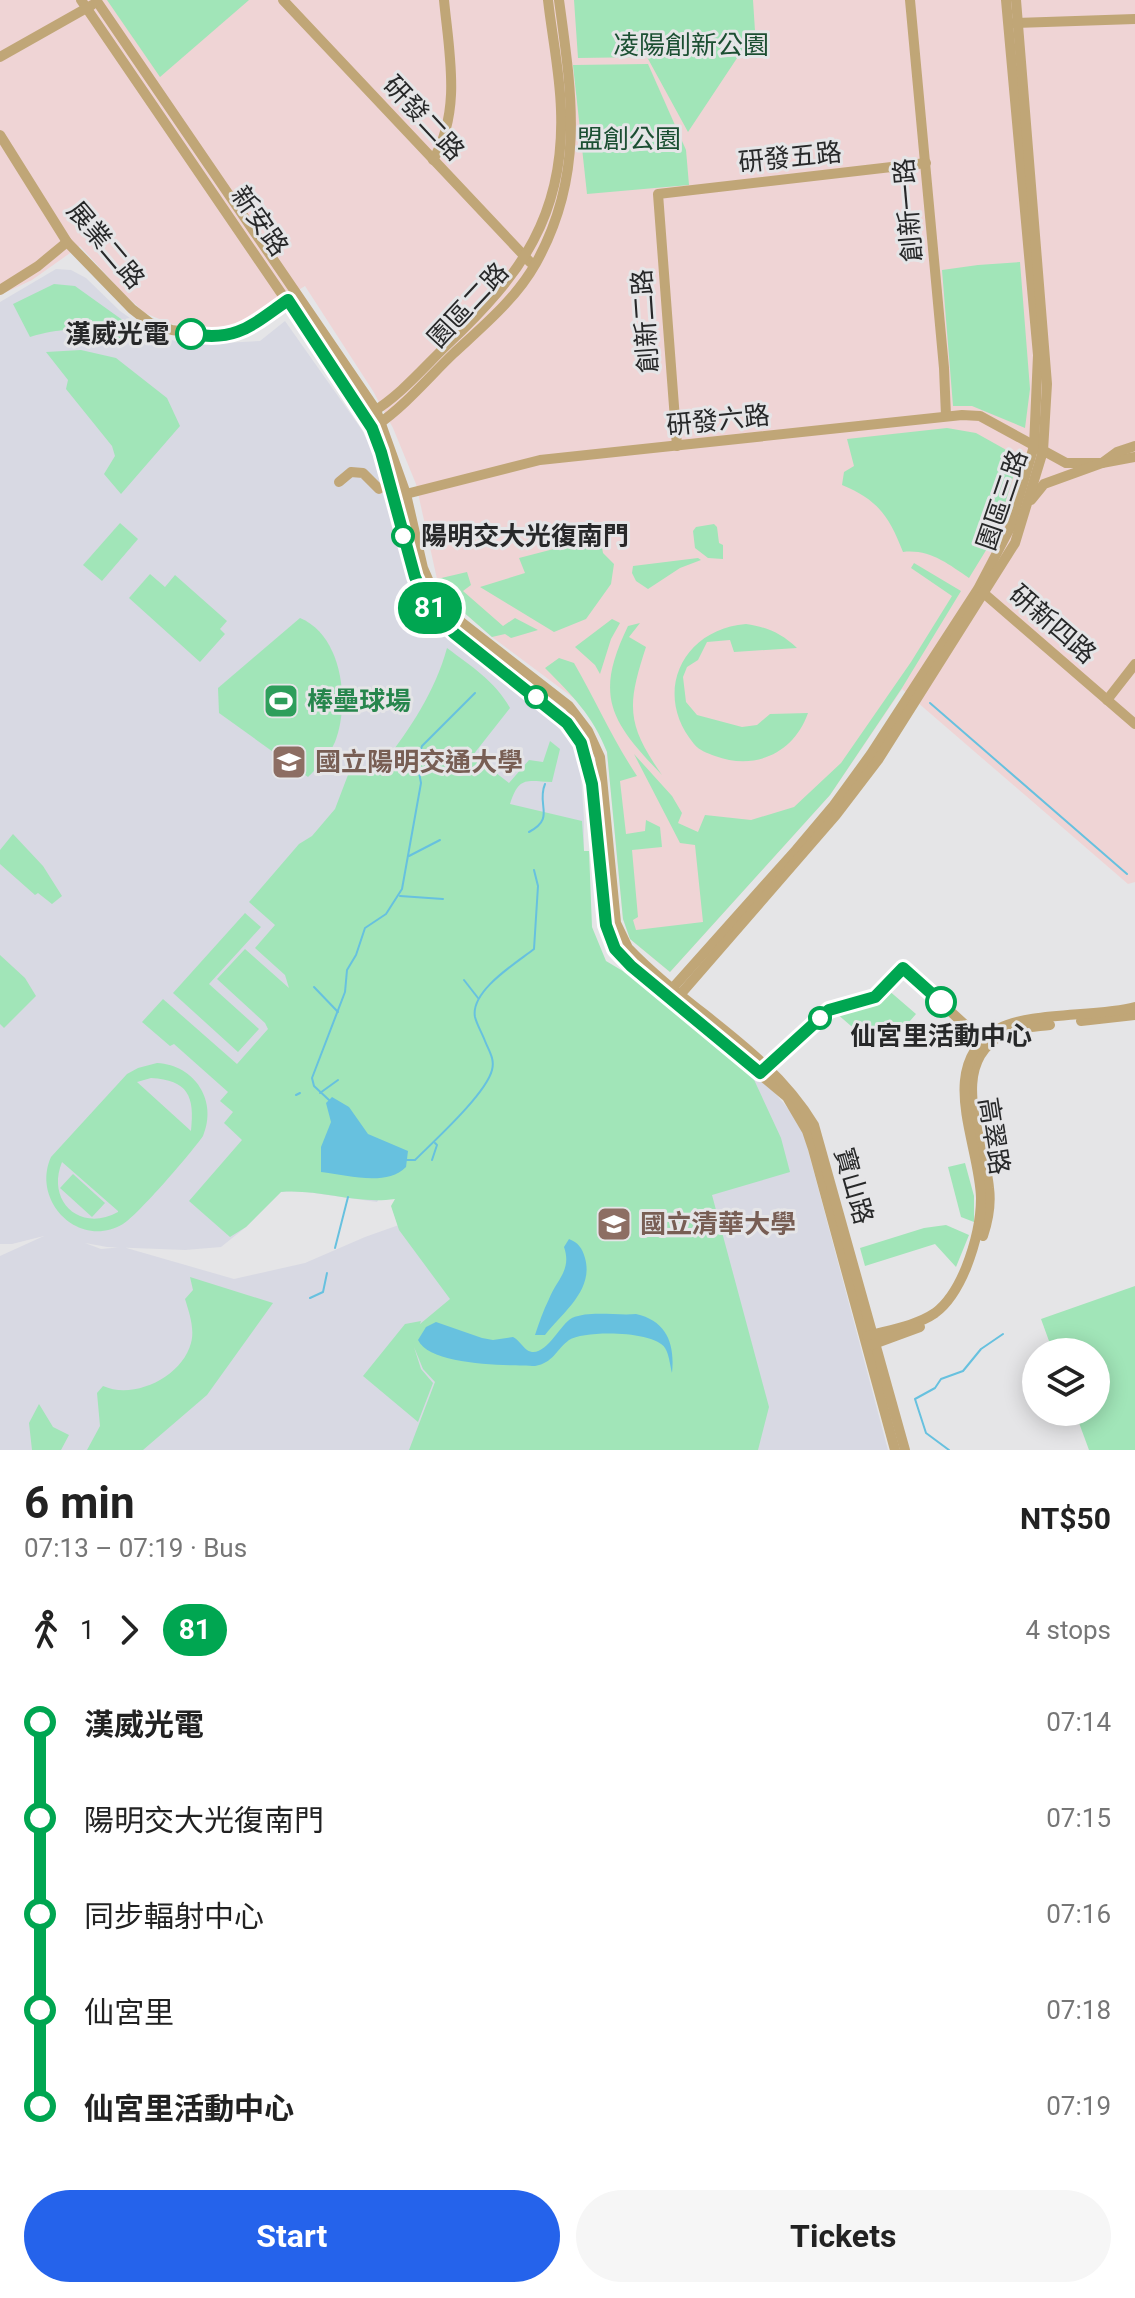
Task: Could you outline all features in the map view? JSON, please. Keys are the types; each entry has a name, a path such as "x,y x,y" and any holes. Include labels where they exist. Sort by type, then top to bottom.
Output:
{"street":[{"name":"研發二路","path":"283,0 524,258 535,265"},
{"path":"433,160 444,137 453,88 444,0"},
{"name":"園區二路","path":"365,416 376,410 500,292 524,258 544,219 560,149 561,108 548,0"},
{"name":"園區二路","path":"377,425 493,318 535,265 555,222 572,139 571,86 559,0"},
{"name":"創新一路","path":"910,0 946,416"},
{"name":"園區三路","path":"1006,0 1013,23"},
{"name":"園區三路","path":"674,994 836,815 878,760 1015,543 1039,448 1038,355 1013,23 1016,0"},
{"path":"0,57 90,2"},
{"name":"新安路","path":"90,2 298,293 376,410 393,497 415,577 430,608 454,633 567,723 581,743 592,784 604,913 610,938 621,956 674,994"},
{"name":"新安路","path":"90,2 365,416 377,425 406,494 423,568 434,593 444,607 569,706 588,731 600,757 616,923 620,936 638,959 674,994"},
{"path":"1013,23 1135,19"},
{"name":"展業二路","path":"0,135 67,242 132,309 150,323 172,330 221,337 239,333 298,293"},
{"name":"研發五路","path":"658,194 926,163"},
{"name":"創新二路","path":"658,194 677,446"},
{"path":"0,290 38,266 67,242"},
{"name":"研發六路","path":"393,497 540,460 946,416 980,416 1066,463 1102,463"},
{"path":"1102,463 1117,452 1135,446"},
{"name":"園區三路","path":"982,591 1010,528 1039,448"},
{"path":"1027,505 1044,484 1102,463 1135,457"},
{"path":"339,482 351,472 363,473 379,489"},
{"name":"研新四路","path":"982,591 1135,724"},
{"path":"1107,700 1135,664"},
{"path":"1124,680 1135,673"},
{"path":"763,1070 829,1010 875,997 903,968 985,1043"},
{"name":"寶山路","path":"674,994 801,1104 814,1125 895,1450"},
{"path":"985,1043 1001,1027 1021,1021 1135,1007"},
{"path":"985,1043 1019,1029 1135,1015"},
{"name":"高翠路","path":"869,1340 941,1312 955,1303 965,1283 988,1213 989,1188 972,1096 972,1075 985,1043"},
{"name":"寶山路","path":"869,1340 905,1450"}],"shaded area":[{"path":"0,0 1135,0 1135,882 1128,884 902,689 830,795 670,972 630,939 623,919 607,752 597,726 575,699 492,637 453,603 437,579 416,484 393,428 373,391 305,286 238,327 216,331 171,324 145,313 80,246 32,280 0,295"},
{"name":"國立陽明交通大學","path":"56,269 71,270 86,278 120,311 140,325 187,345 260,341 285,321 370,446 411,589 424,615 444,636 552,720 574,747 581,776 584,818 584,858 377,1202 300,1191 281,1192 221,1247 185,1250 125,1248 234,1279 305,1263 427,1215 653,989 774,1092 791,1112 804,1135 888,1450 0,1450 0,1256 44,1236 0,1244 0,302","holes":["85,1243 107,1247 118,1247 101,1249"]}],"green space":[{"path":"107,0 249,0 160,77"},
{"name":"凌陽創新公園","path":"574,0 753,0 755,31 688,132 647,57 578,58"},
{"name":"盟創公園","path":"648,64 686,150 689,185 587,194 573,65"},
{"path":"1020,262 1030,389 1025,428 972,406 953,406 942,270"},
{"path":"54,284 75,286 135,329 126,344 78,330 30,337 13,304"},
{"path":"81,350 116,358 167,398 180,426 121,494 104,474 115,456 112,446 66,389 68,380 46,352"},
{"path":"947,428 976,433 1019,457 996,534 969,578 930,555 903,552 893,528 881,511 865,497 842,485 844,472 854,466 847,439"},
{"path":"120,523 138,539 102,581 83,565"},
{"path":"714,524 719,543 723,545 723,559 708,558 695,548 693,531 696,527"},
{"path":"600,537 603,553 614,564 611,584 586,619 554,632 480,587 525,573 519,558"},
{"path":"701,560 680,568 648,589 636,581 632,573 633,566"},
{"path":"914,563 961,591 902,688 830,795 670,972 630,939 623,919 607,752 588,717 545,668 559,658 574,663 637,776 620,781 626,834 645,831 646,820 660,827 662,847 632,850 638,917 633,920 636,930 703,922 695,845 680,843 634,754 672,796 682,813 678,823 698,832 705,815 751,820 794,807 841,763 952,596 911,568"},
{"path":"467,572 471,585 463,591 503,626 515,618 538,630 511,638 505,634 492,637 453,603 437,579"},
{"path":"150,574 165,587 175,575 227,621 220,629 225,634 200,662 129,598"},
{"name":"棒壘球場","path":"300,618 326,640 334,655 342,691 340,726 335,742 308,777 219,713 218,688"},
{"path":"612,619 620,623 611,639 600,674 595,665 575,647"},
{"path":"640,623 629,637 646,647 635,684 633,714 642,742 662,775 619,723 610,690 612,671 628,626"},
{"path":"746,624 773,632 797,648 734,652 730,640 707,642 698,660 687,667 683,677 686,702 697,715 742,727 757,725 770,714 808,713 802,727 783,748 758,760 744,761 715,756 694,744 682,725 675,705 675,685 680,667 690,651 705,638"},
{"path":"447,648 490,682 510,708 473,755 509,783 529,760 543,762 550,741 560,749 552,782 520,784 510,804 582,821 584,851 589,851 592,927 606,961 653,989 750,1071 781,1138 790,1172 712,1195 769,1407 758,1450 409,1450 435,1382 423,1369 414,1347 421,1369 433,1383 418,1422 363,1376 405,1324 421,1321 420,1324 450,1299 399,1230 391,1206 395,1199 367,1200 281,1192 246,1227 230,1237 189,1201 242,1140 224,1123 233,1112 220,1101 228,1092 174,1044 170,1046 142,1022 163,999 237,1064 268,1029 217,979 245,949 289,988 285,975 255,948 275,925 249,902 299,844 312,836 335,809 351,767 370,772 371,767 381,766 428,695"},
{"path":"13,834 43,866 62,896 52,904 38,893 35,895 0,864 0,850"},
{"path":"245,913 261,927 209,984 259,1029 238,1052 173,993"},
{"path":"0,955 25,978 36,996 4,1028 0,1024"},
{"path":"887,989 916,1014 890,1044 884,1032 858,1032 836,1013"},
{"path":"157,1063 182,1070 200,1087 205,1098 207,1123 203,1136 177,1169 130,1218 106,1230 90,1231 63,1217 53,1204 47,1174 51,1157 127,1074","holes":["151,1078 173,1082 186,1092 192,1108 191,1131 137,1082","62,1162 118,1211 118,1212 91,1219 70,1210 59,1189 58,1176"]},
{"path":"965,1163 974,1196 974,1222 961,1217 948,1167"},
{"path":"73,1174 105,1203 92,1217 60,1188"},
{"path":"946,1225 969,1235 956,1267 935,1244 865,1266 860,1248 924,1228"},
{"path":"190,1277 273,1303 207,1395 143,1450 87,1450 100,1426 97,1393 103,1386 115,1390 142,1388 167,1375 186,1355 192,1338 185,1299 193,1290"},
{"path":"1135,1286 1135,1450 1089,1450 1080,1426 1110,1426 1110,1338 1048,1338 1041,1319"},
{"path":"39,1404 53,1427 69,1435 61,1450 32,1450 29,1423"}],"water":[{"path":"332,1097 349,1107 368,1134 408,1151 406,1167 388,1177 377,1178 321,1172 321,1147 331,1122 326,1103"},
{"path":"569,1239 584,1254 585,1280 575,1300 545,1335 535,1335 565,1268 564,1247"},
{"path":"595,1314 636,1314 655,1322 667,1335 672,1353 672,1373 665,1348 659,1342 634,1335 577,1337 569,1340 546,1362 535,1366 453,1359 425,1349 418,1340 426,1327 436,1322 482,1338 513,1337 533,1352 546,1346 572,1318"}],"waterway":[{"path":"329,1100 314,1086 312,1078 345,992 347,970 365,928 386,914 402,889 421,783 417,761 422,746 475,693"},
{"path":"930,703 1127,874"},
{"path":"529,832 542,822 545,784"},
{"path":"409,856 440,840"},
{"path":"407,1160 415,1160 446,1130 488,1080 492,1059 475,1017 475,1007 496,978 534,949 538,886 534,870"},
{"path":"400,896 443,899"},
{"path":"464,980 478,998"},
{"path":"314,987 338,1012"},
{"path":"320,1093 338,1080"},
{"path":"296,1095 300,1093"},
{"path":"432,1160 435,1143"},
{"path":"335,1248 348,1197"},
{"path":"310,1298 323,1292 327,1273"},
{"path":"949,1450 926,1433 915,1399 935,1388 941,1379 963,1371 981,1349 1003,1334"}],"bus line":[{"name":"81","path":"191,334 221,337 239,333 288,300 372,428 415,577 430,608 454,633 555,712 581,743 592,784 606,925 615,949 631,966 760,1073 829,1010 875,997 903,968 941,1002"}],"place":[{"name":"漢威光電","path":"191,334"},
{"name":"陽明交大光復南門","path":"403,536"},
{"name":"棒壘球場","path":"281,701"},
{"name":"國立陽明交通大學","path":"289,762"},
{"name":"仙宮里活動中心","path":"941,1002"},
{"name":"國立清華大學","path":"614,1224"}]}
